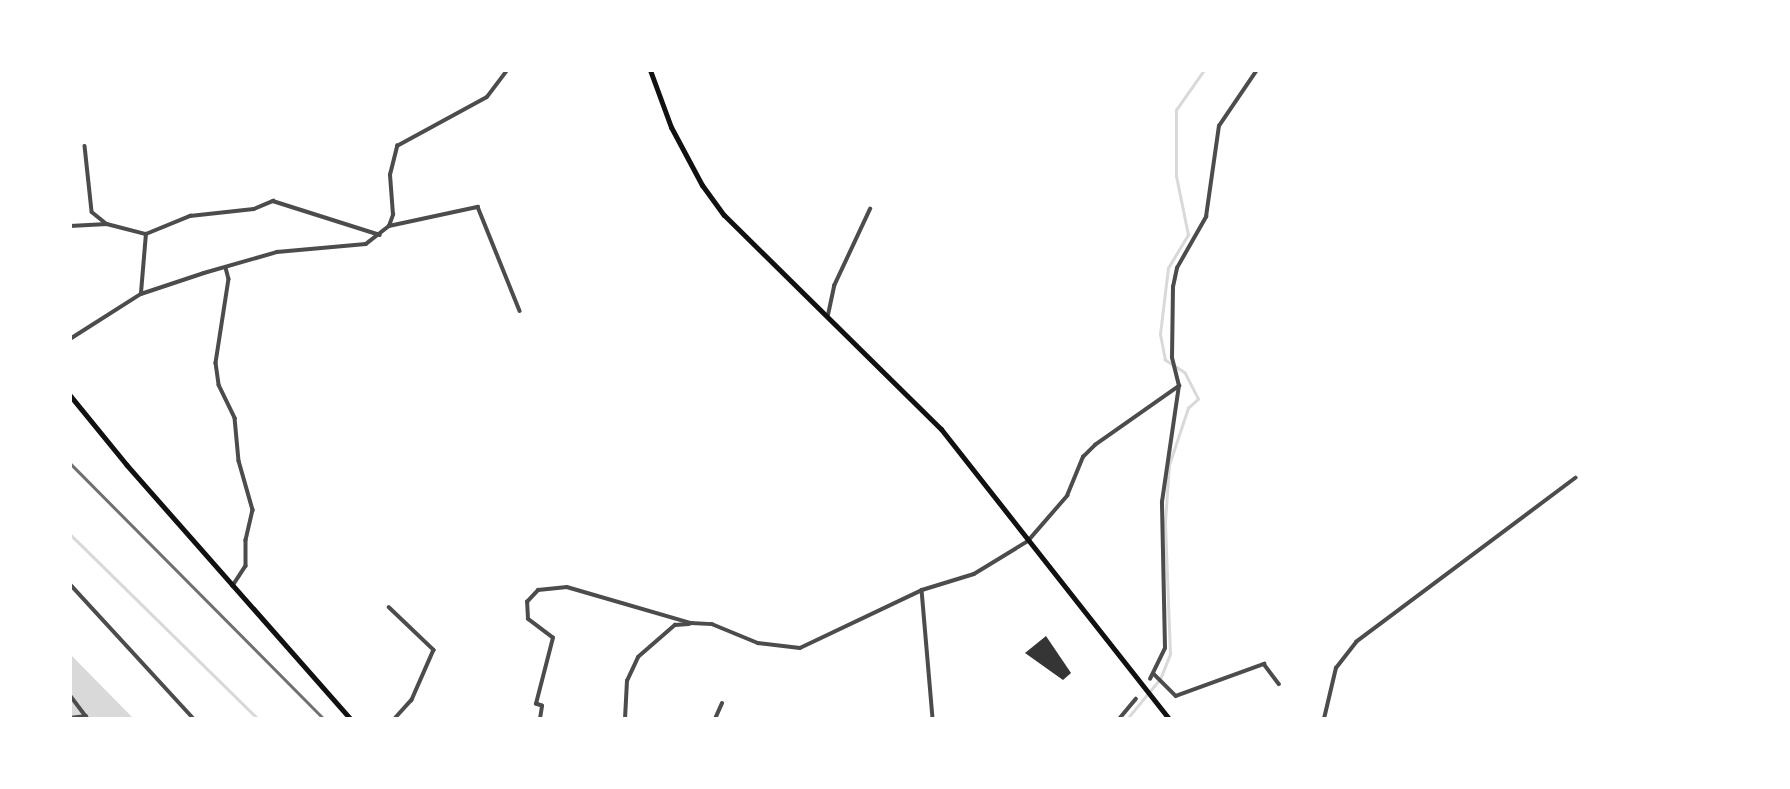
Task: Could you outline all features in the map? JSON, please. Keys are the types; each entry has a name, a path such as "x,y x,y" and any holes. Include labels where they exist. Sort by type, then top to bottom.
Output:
{"highway":[{"path":"650,70 671,127 702,185 752,243 941,429 1138,683 1169,719"}],"main road":[{"path":"70,394 233,586 351,719"}],"street":[{"path":"389,226 392,155 397,146 487,97 508,70"},
{"path":"1150,680 1165,648 1162,502 1179,386 1173,361 1177,268 1206,217 1219,125 1256,70"},
{"path":"85,146 92,212 107,224"},
{"path":"70,226 107,224 146,234 190,216 254,209 273,201 380,235"},
{"path":"70,339 141,294 277,252 366,244 389,226 478,207 520,312"},
{"path":"828,315 834,286 870,209"},
{"path":"141,294 146,234"},
{"path":"226,268 229,279 216,363 219,385 235,418 239,461 253,510 246,540 246,566 233,586"},
{"path":"625,719 626,681 638,657 675,625 712,624 758,643 800,648 922,590 974,574 1028,541 1068,496 1083,457 1095,445 1179,386"},
{"path":"1324,719 1336,668 1356,642 1575,478"},
{"path":"70,584 194,719"},
{"path":"540,719 542,706 536,704 553,638 528,619 527,602 538,590 567,587 691,623"},
{"path":"922,590 933,719"},
{"path":"388,607 434,650 412,701 395,719"},
{"path":"1154,674 1176,696 1264,664 1279,684"},
{"path":"70,695 87,718"},
{"path":"1119,719 1136,699"},
{"path":"715,719 722,703"},
{"path":"70,718 94,719"}],"shaded area":[{"path":"70,654 134,719 70,719"}],"building":[{"path":"1046,636 1071,673 1063,680 1025,653"}],"waterway":[{"path":"1127,719 1160,679 1170,654 1165,522 1169,465 1188,408 1198,399 1185,373 1165,360 1160,334 1168,268 1188,235 1176,176 1176,110 1204,70"},
{"path":"70,534 258,719"}],"railway":[{"path":"70,463 324,719"}]}
